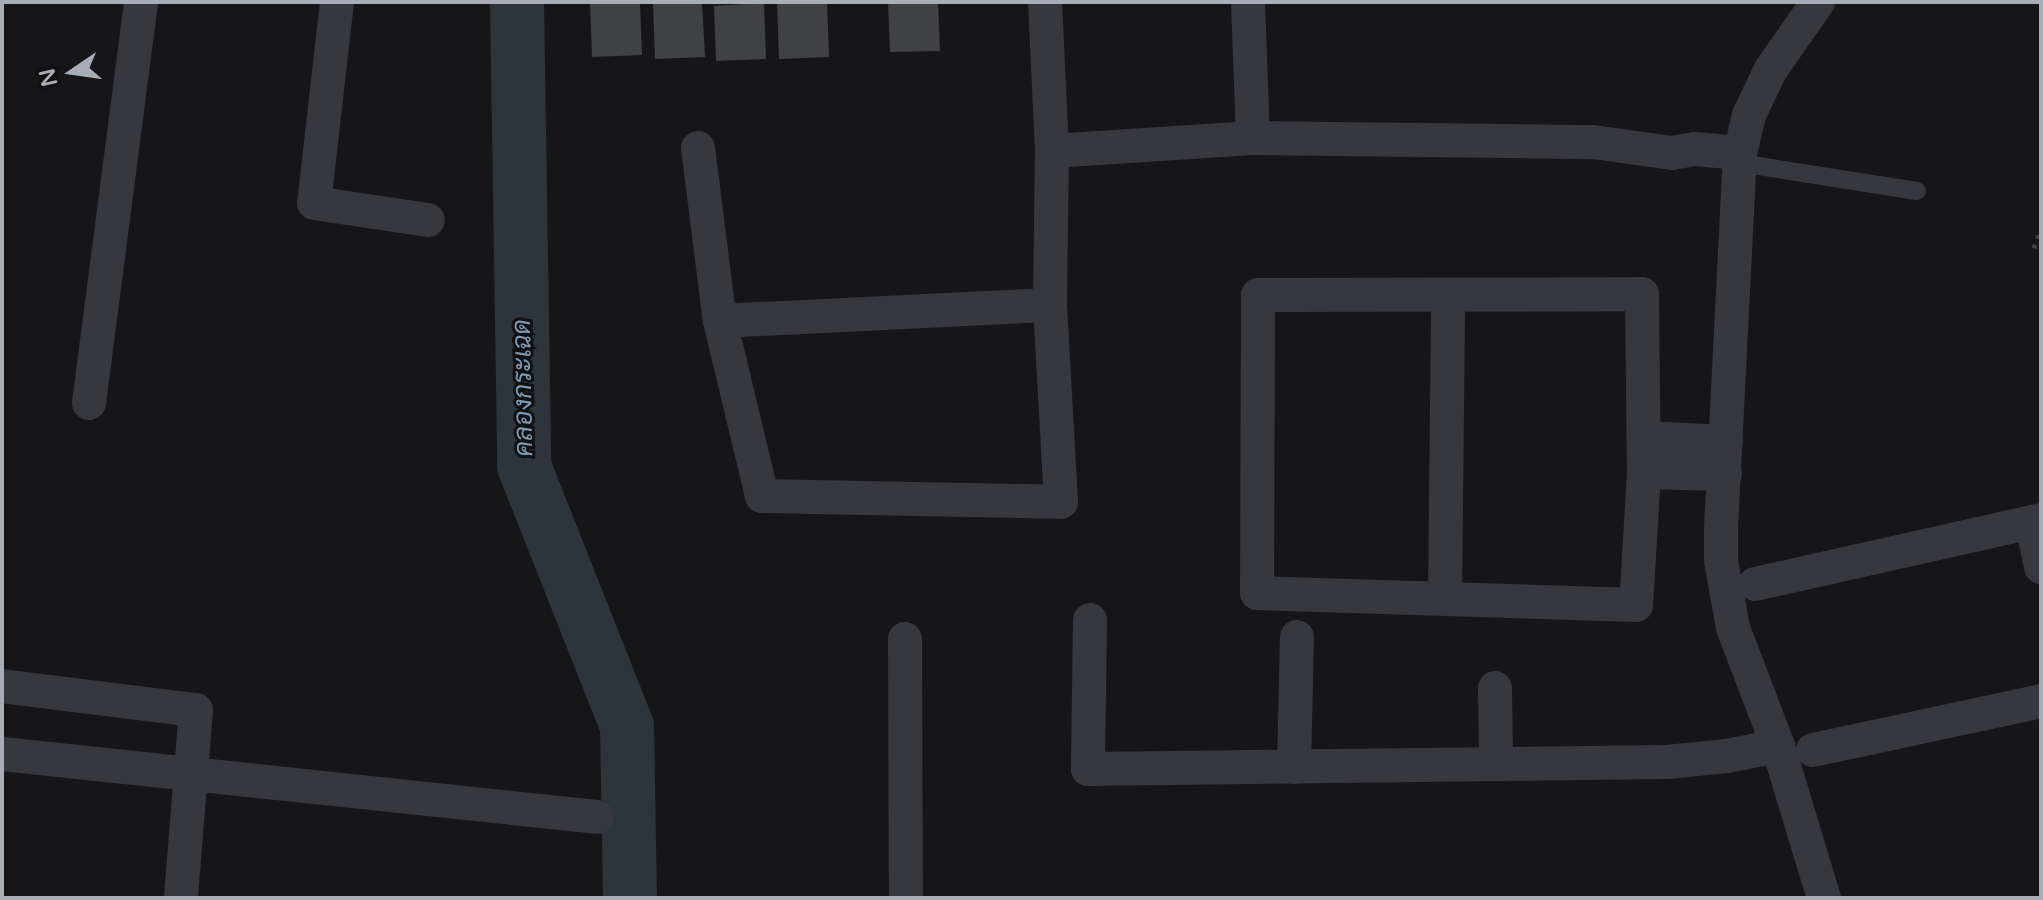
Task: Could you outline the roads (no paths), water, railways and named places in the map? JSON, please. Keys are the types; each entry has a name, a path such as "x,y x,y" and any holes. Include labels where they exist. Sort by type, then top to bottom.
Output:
{"street":[{"path":"89,403 141,2"},
{"path":"337,2 314,203 428,220"},
{"path":"698,148 720,321 762,496 1061,502 1050,305 1052,151 1045,2"},
{"path":"1248,2 1253,138"},
{"path":"1818,2 1771,69 1749,115 1739,163 1721,547 1728,604 1746,668 1778,746 1824,898"},
{"path":"1052,151 1253,138 1593,142 1672,153 1695,149 1739,163"},
{"path":"1642,294 1644,472 1636,605 1257,593 1258,295 1448,295 1642,294"},
{"path":"1445,598 1448,295"},
{"path":"720,321 1050,305"},
{"path":"1644,438 1726,458"},
{"path":"1644,472 1726,458"},
{"path":"1755,584 2036,521 2041,567"},
{"path":"1090,620 1088,769 1667,762 1727,756 1778,746"},
{"path":"1294,767 1297,637"},
{"path":"905,639 906,898"},
{"path":"2,686 196,710 181,898"},
{"path":"1495,688 1496,764"},
{"path":"1813,750 2041,701"},
{"path":"2,754 597,817"},
{"path":"1812,898 1814,863"}],"lane":[{"path":"1739,163 1917,191"}],"waterway":[{"name":"คลองกระเฉด","path":"517,2 524,466 627,726 630,898"}]}
